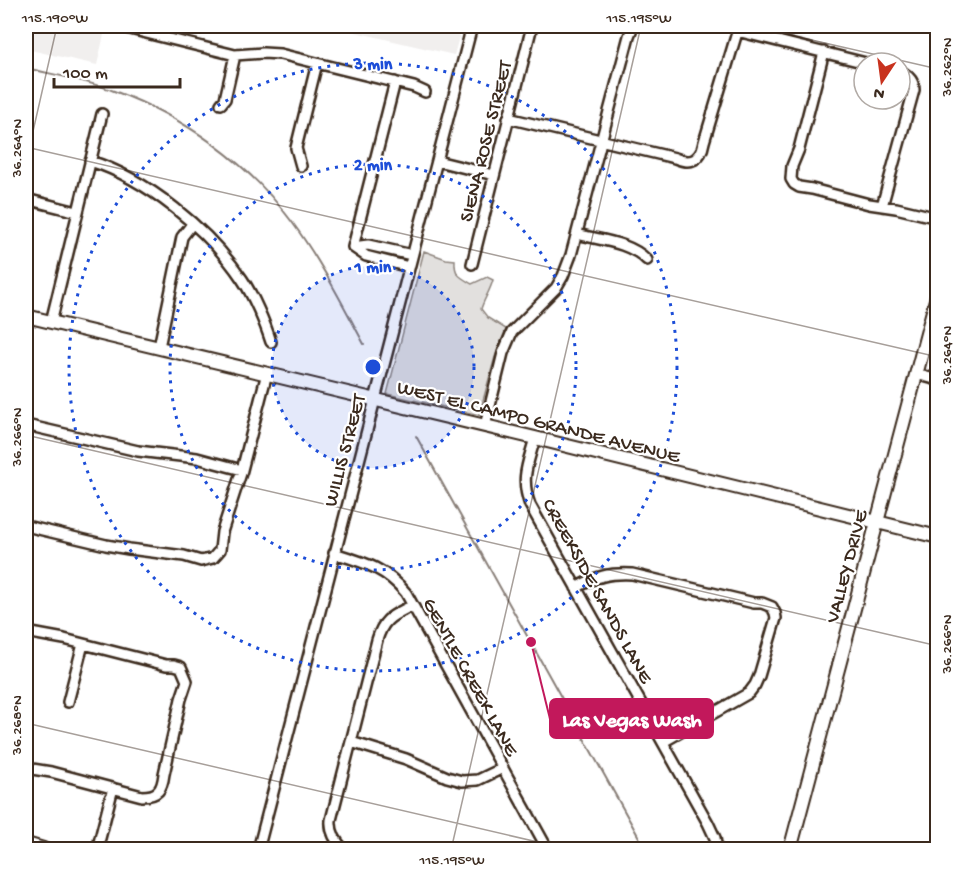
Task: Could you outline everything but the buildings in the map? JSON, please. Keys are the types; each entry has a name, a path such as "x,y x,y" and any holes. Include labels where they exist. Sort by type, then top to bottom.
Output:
{"main road":[{"path":"26,845 43,849"}],"street":[{"name":"WILLIS STREET","path":"258,849 472,26"},
{"name":"SIENA ROSE STREET","path":"472,264 532,26"},
{"path":"485,426 499,368 512,332 556,288 563,276 577,234 633,26"},
{"path":"126,28 235,56 280,54 395,82 425,92"},
{"path":"508,118 686,162 694,160 703,151 738,28 852,59"},
{"path":"825,52 799,149 792,166 791,179 794,184 938,218"},
{"path":"221,104 225,99 235,56"},
{"path":"301,166 296,148 317,63"},
{"path":"912,81 914,84 912,97"},
{"path":"353,247 395,82"},
{"path":"882,206 908,111"},
{"path":"51,322 102,114"},
{"path":"90,161 108,166 144,187 180,213 219,249 243,281 271,342"},
{"path":"437,161 494,175"},
{"path":"26,199 77,212"},
{"path":"159,347 182,237 192,224"},
{"path":"577,234 632,249 647,260"},
{"path":"353,247 368,245 412,255"},
{"path":"353,247 366,256 409,267"},
{"name":"VALLEY DRIVE","path":"790,849 938,292"},
{"name":"WEST EL CAMPO GRANDE AVENUE","path":"26,315 938,537"},
{"path":"26,526 98,544 184,556 201,561 213,558 220,550 222,532 242,470 267,373"},
{"path":"916,374 938,380"},
{"path":"26,424 128,449 197,458 242,470"},
{"name":"CREEKSIDE SANDS LANE","path":"536,438 525,476 530,505 708,823 717,849"},
{"name":"GENTLE CREEK LANE","path":"334,553 368,563 398,583 548,849"},
{"path":"576,588 600,576 632,574 772,607 775,613 775,624 759,676 749,693 663,742"},
{"path":"344,849 332,832 331,820 380,629 388,619 412,605"},
{"path":"26,632 174,665 180,667 187,681 163,781 154,795 142,796 51,772 26,768"},
{"path":"68,702 82,644"},
{"path":"351,742 406,759 462,781 478,780 503,768"},
{"path":"97,849 113,788"}],"shaded area":[{"path":"26,26 106,26 97,65 26,49"},
{"path":"329,26 462,26 454,55"},
{"path":"424,251 455,260 459,275 472,284 487,277 493,280 481,309 488,318 506,329 495,357 479,415 387,394"}],"waterway":[{"path":"26,68 114,91 165,114 212,143 255,179 292,222 312,251 364,344"},
{"path":"416,436 646,850"}],"place":[{"name":"Las Vegas Wash","path":"531,642"}]}
